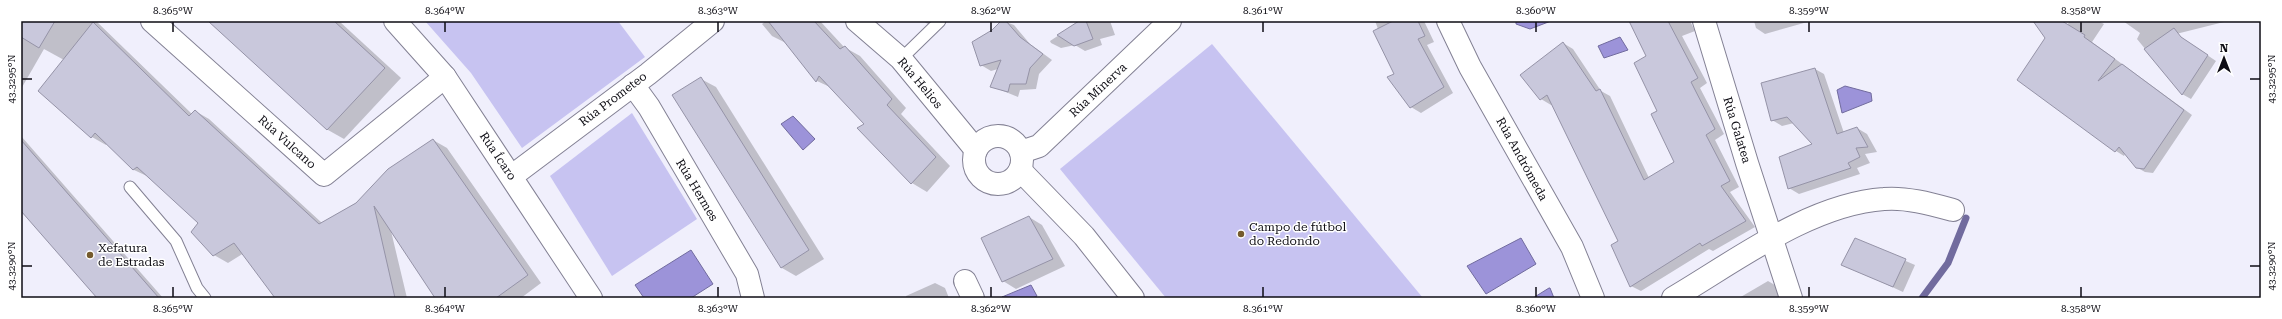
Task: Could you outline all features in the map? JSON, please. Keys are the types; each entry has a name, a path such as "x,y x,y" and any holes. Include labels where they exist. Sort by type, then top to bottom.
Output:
{"street":[{"name":"Rúa Vulcano","path":"152,21 324,175 445,77"},
{"name":"Rúa Ícaro","path":"395,21 445,77 512,176 591,298"},
{"name":"Rúa Prometeo","path":"512,176 633,85 713,21"},
{"name":"Rúa Helios","path":"857,21 900,59 976,150"},
{"name":"Rúa Minerva","path":"1020,161 1039,146 1170,21"},
{"name":"Rúa Andrómeda","path":"1448,21 1470,67 1572,247 1593,298"},
{"name":"Rúa Galatea","path":"1704,21 1791,298"},
{"name":"Rúa Hermes","path":"633,85 649,107 747,274 753,298"},
{"path":"1020,161 1012,179 1004,183 992,184 984,180 974,166 976,150 984,140 1000,136 1008,138 1016,145 1020,161 1084,236 1134,298"},
{"path":"1673,298 1772,239 1810,219 1852,203 1885,198 1927,203 1953,210"}],"lane":[{"path":"900,59 940,21"},
{"path":"130,187 176,241 197,288 205,298"}],"shaded area":[{"path":"425,21 618,21 645,57 522,148 471,73"},
{"path":"1516,21 1551,21 1530,29 1516,24"},
{"path":"1620,37 1628,50 1604,58 1598,46"},
{"name":"Campo de fútbol do Redondo","path":"1212,44 1423,298 1166,298 1060,169"},
{"path":"1845,86 1871,93 1872,101 1842,113 1837,90"},
{"path":"632,113 697,219 612,276 550,176"},
{"path":"793,116 815,139 803,150 781,124"},
{"path":"1521,238 1536,264 1486,294 1467,266"},
{"path":"691,250 713,284 691,298 644,298 635,285"},
{"path":"1031,285 1037,296 1033,298 1002,297"},
{"path":"1549,288 1554,298 1533,298"}],"building":[{"path":"21,21 55,21 39,48 21,37"},
{"path":"208,21 334,21 385,68 327,130"},
{"path":"768,21 814,21 840,49 845,46 892,99 887,105 936,157 911,184 857,128 864,124 819,76 816,82"},
{"path":"1001,21 1006,21 1020,37 1043,54 1030,68 1026,84 1010,84 1008,92 990,87 1001,60 980,66 972,42 992,30"},
{"path":"1079,21 1086,21 1093,39 1074,46 1057,35"},
{"path":"1393,21 1418,21 1425,36 1418,39 1444,87 1410,108 1387,77 1394,74 1373,31"},
{"path":"1629,21 1668,21 1698,78 1691,82 1715,129 1706,135 1730,181 1721,186 1746,221 1702,246 1700,243 1630,287 1611,245 1618,241 1547,95 1540,100 1520,75 1563,42 1596,91 1600,89 1644,180 1674,162 1651,114 1657,111 1634,63 1646,56"},
{"path":"2033,21 2062,21 2085,35 2084,37 2115,59 2098,81 2122,64 2184,110 2144,169 2136,168 2119,147 2115,152 2017,80 2045,38"},
{"path":"93,22 189,116 195,110 319,224 356,203 388,169 433,139 528,275 496,298 435,298 374,206 395,298 275,298 234,243 213,256 191,232 198,223 137,167 133,170 95,133 91,138 38,91"},
{"path":"2174,28 2181,37 2208,55 2182,95 2144,49"},
{"path":"1815,68 1837,134 1857,127 1868,147 1856,148 1860,157 1848,163 1851,168 1788,189 1779,157 1812,144 1787,117 1771,121 1761,83"},
{"path":"701,77 809,250 781,268 672,95"},
{"name":"Xefatura de Estradas","path":"21,140 159,298 97,298 21,211"},
{"path":"1029,216 1053,259 1002,282 981,238"},
{"path":"1855,238 1906,259 1893,287 1841,265"}],"waterway":[{"path":"1922,298 1948,263 1966,218"}],"place":[{"name":"Campo de fútbol do Redondo","path":"1241,234"},
{"name":"Xefatura de Estradas","path":"90,255"}]}
